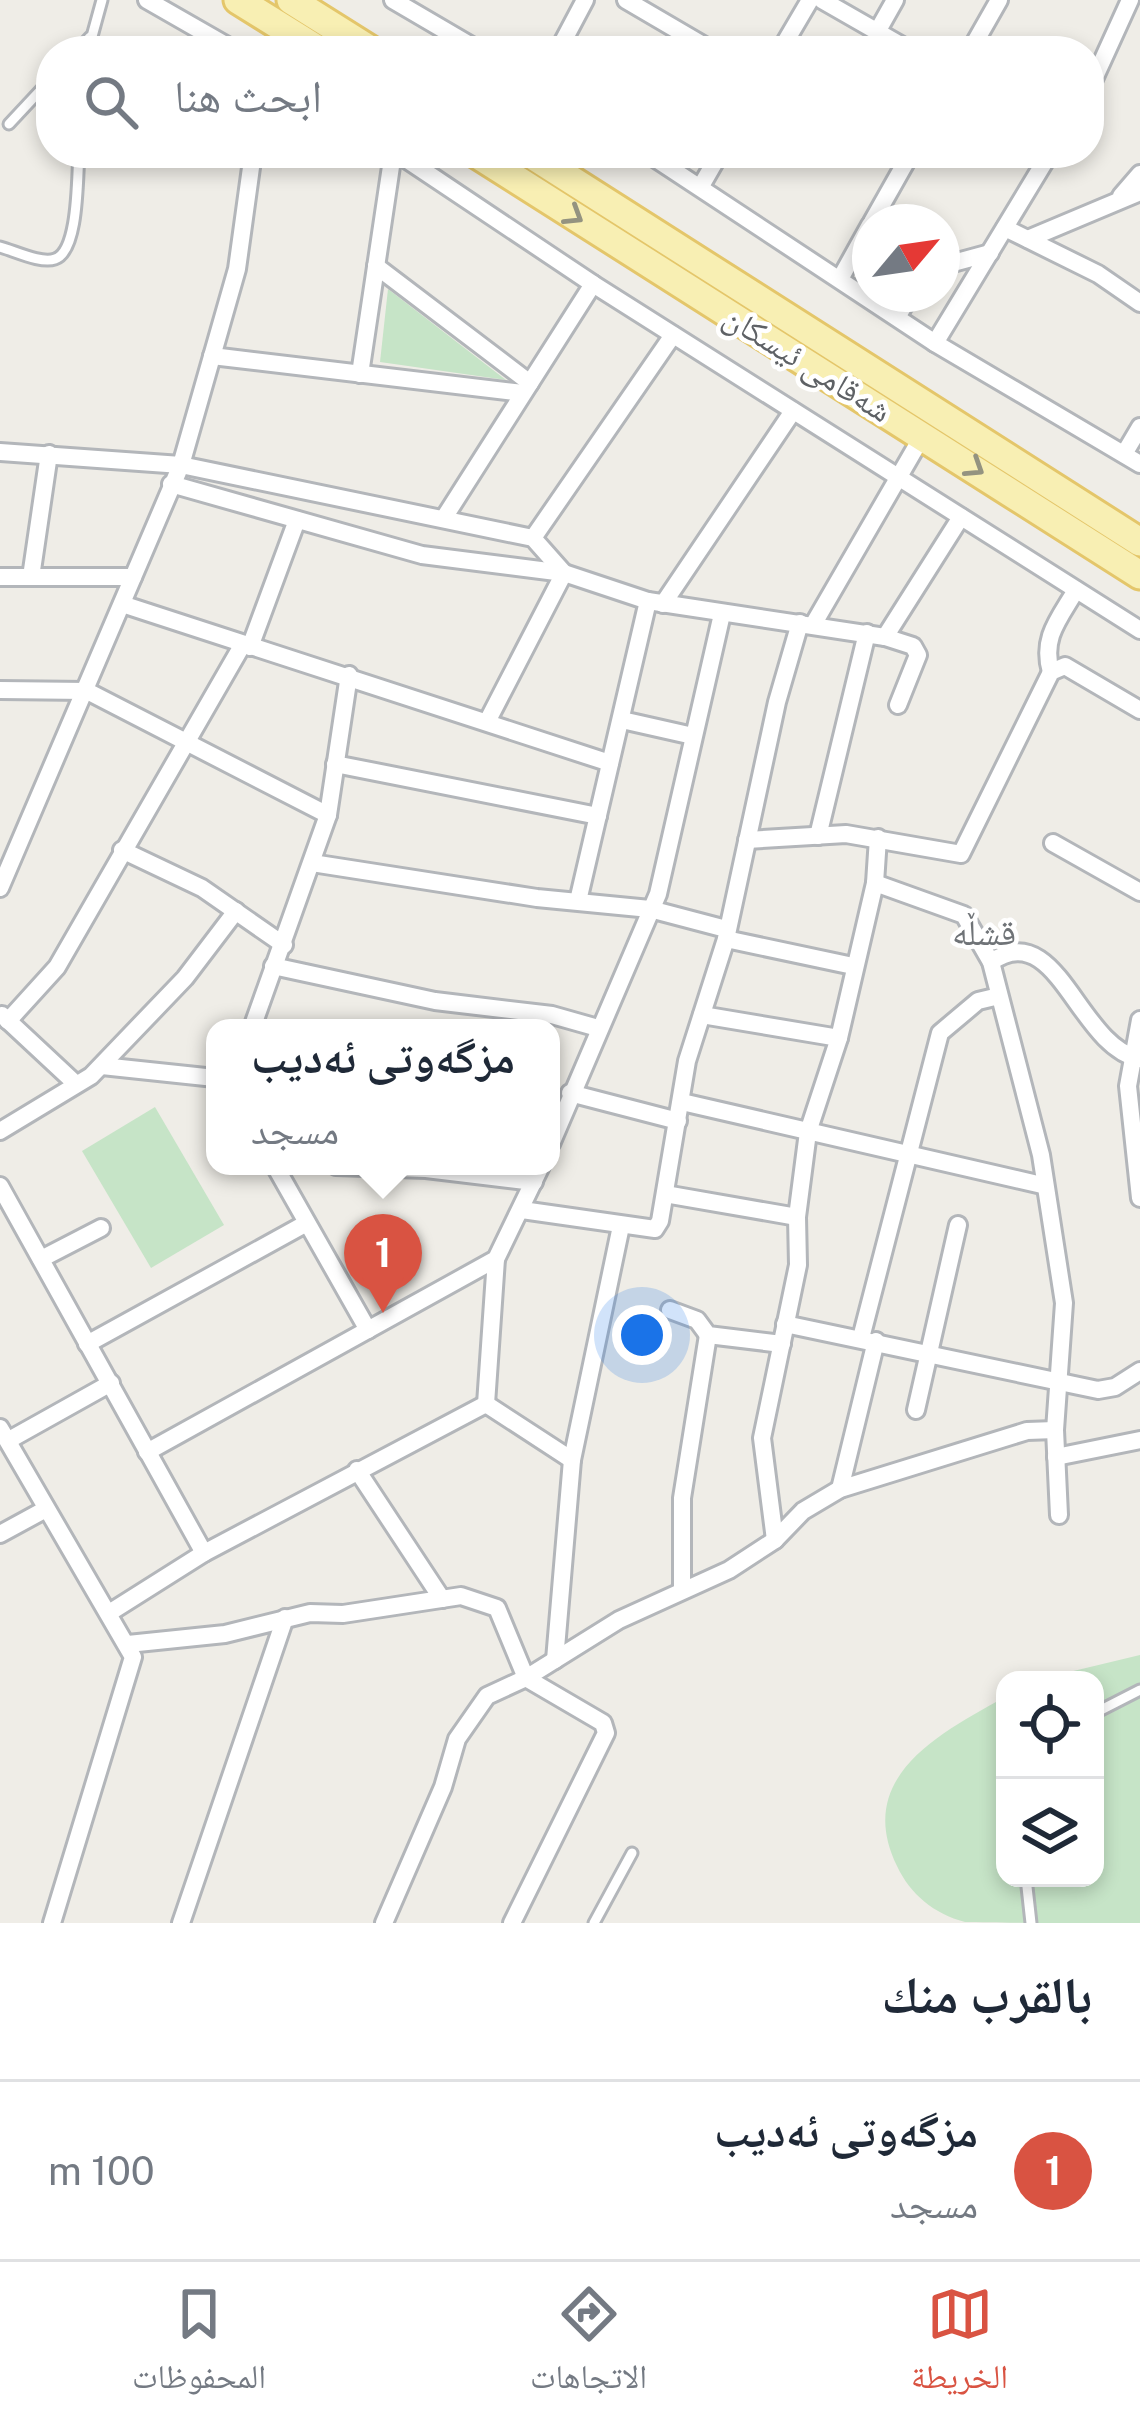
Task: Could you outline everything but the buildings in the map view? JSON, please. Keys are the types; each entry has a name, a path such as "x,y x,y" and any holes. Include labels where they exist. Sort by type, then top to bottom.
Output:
{"main road":[{"path":"238,0 296,36"},
{"path":"291,0 348,36"},
{"name":"شەقامی ئیسکان","path":"500,168 1140,574"},
{"name":"شەقامی ئیسکان","path":"553,168 1140,542"}],"street":[{"path":"147,0 210,36"},
{"path":"393,0 454,36"},
{"path":"566,36 585,0"},
{"path":"626,0 687,36"},
{"path":"789,36 810,0"},
{"path":"822,0 884,36"},
{"path":"877,32 895,0"},
{"path":"979,36 999,0"},
{"path":"1104,57 1130,0"},
{"path":"0,888 6,856 87,691 181,465 237,269 251,168"},
{"path":"360,374 392,168"},
{"path":"418,168 1140,630"},
{"path":"672,168 934,344 1140,464"},
{"path":"701,186 711,168"},
{"path":"880,204 897,168"},
{"path":"934,344 1041,168"},
{"path":"1116,201 1140,174"},
{"path":"1028,239 1140,192"},
{"path":"1005,228 1140,303"},
{"path":"960,261 990,253"},
{"path":"840,278 852,257"},
{"path":"376,266 527,388"},
{"path":"444,518 593,284"},
{"path":"897,317 900,312"},
{"path":"533,538 673,335"},
{"path":"212,356 527,388"},
{"path":"578,901 610,763 656,602 794,411"},
{"path":"1124,454 1140,427"},
{"path":"522,1210 655,1229 687,1061 726,934 746,841 806,624 923,435"},
{"path":"0,452 181,465 444,518 533,538 564,573"},
{"path":"31,577 49,454"},
{"path":"171,484 422,555 564,573 656,602 876,635 913,646 918,655 898,705"},
{"path":"818,836 876,635 961,517"},
{"path":"76,1084 4,1017 57,967 247,645 297,520"},
{"path":"488,720 564,573"},
{"path":"0,577 133,577"},
{"path":"1051,672 1045,653 1048,636 1076,590"},
{"path":"122,604 610,763"},
{"path":"560,1112 650,909 722,614"},
{"path":"746,841 878,838 961,854 1051,672 1065,666 1140,710"},
{"path":"255,1019 328,814 350,675"},
{"path":"0,690 87,691 328,814"},
{"path":"622,720 693,736"},
{"path":"334,764 598,816"},
{"path":"775,1540 763,1438 798,1265 797,1217 808,1132 839,1038 875,883 878,838"},
{"path":"1053,843 1140,892"},
{"path":"122,850 236,910 284,945"},
{"path":"312,863 650,909 853,966"},
{"path":"875,883 964,915 991,962 1041,1155 1064,1303 1055,1430 1059,1515"},
{"path":"0,1131 101,1066 185,978 236,910"},
{"path":"991,962 1009,950 1028,948 1045,959 1078,1006 1136,1059"},
{"path":"273,966 435,1001 553,1015 598,1028"},
{"path":"840,1489 907,1153 940,1033 978,1001 999,996"},
{"path":"702,1015 839,1038"},
{"path":"1140,1020 1128,1086 1140,1198"},
{"path":"101,1066 120,1064 206,1077"},
{"path":"570,1093 678,1121"},
{"path":"682,1102 1042,1184"},
{"path":"279,1175 368,1330"},
{"path":"486,1403 496,1258 538,1175"},
{"path":"0,1186 204,1553"},
{"path":"665,1194 797,1217"},
{"path":"87,1344 304,1225"},
{"path":"916,1410 958,1225"},
{"path":"555,1660 572,1460 621,1226"},
{"path":"40,1259 101,1228"},
{"path":"147,1452 496,1258"},
{"path":"670,1310 697,1320 708,1335 682,1498 682,1590"},
{"path":"784,1324 1061,1383 1115,1387 1140,1371"},
{"path":"708,1335 782,1344"},
{"path":"52,1923 133,1672 128,1644 4,1434 110,1383"},
{"path":"486,1403 572,1460"},
{"path":"109,1613 204,1553 486,1403"},
{"path":"384,1923 443,1787 457,1739 487,1696 526,1678 619,1620 729,1570 775,1540 802,1511 840,1489 1027,1431 1055,1430"},
{"path":"1056,1457 1140,1440"},
{"path":"357,1470 442,1599"},
{"path":"0,1534 46,1509"},
{"path":"128,1644 225,1634 285,1618 460,1596 497,1608 526,1678 603,1723 606,1733 512,1923"},
{"path":"181,1923 285,1618"}],"lane":[{"path":"91,36 102,0"},
{"path":"9,124 36,95"},
{"path":"0,248 50,261 61,257 71,244 79,168"},
{"path":"1104,1708 1140,1690"},
{"path":"593,1923 632,1852"},
{"path":"1027,1887 1031,1923"}],"green space":[{"path":"388,289 506,380 380,362"},
{"path":"155,1107 224,1225 151,1268 82,1151"},
{"path":"1140,1655 1140,1923 965,1922 943,1914 902,1876 887,1835 886,1808 910,1762 954,1727 996,1702 996,1887 1104,1887 1104,1671 1073,1671"}],"place":[{"name":"مزگەوتی ئەدیب","path":"383,1313"}],"district":[{"name":"قشڵه‌","path":"984,932"}]}
